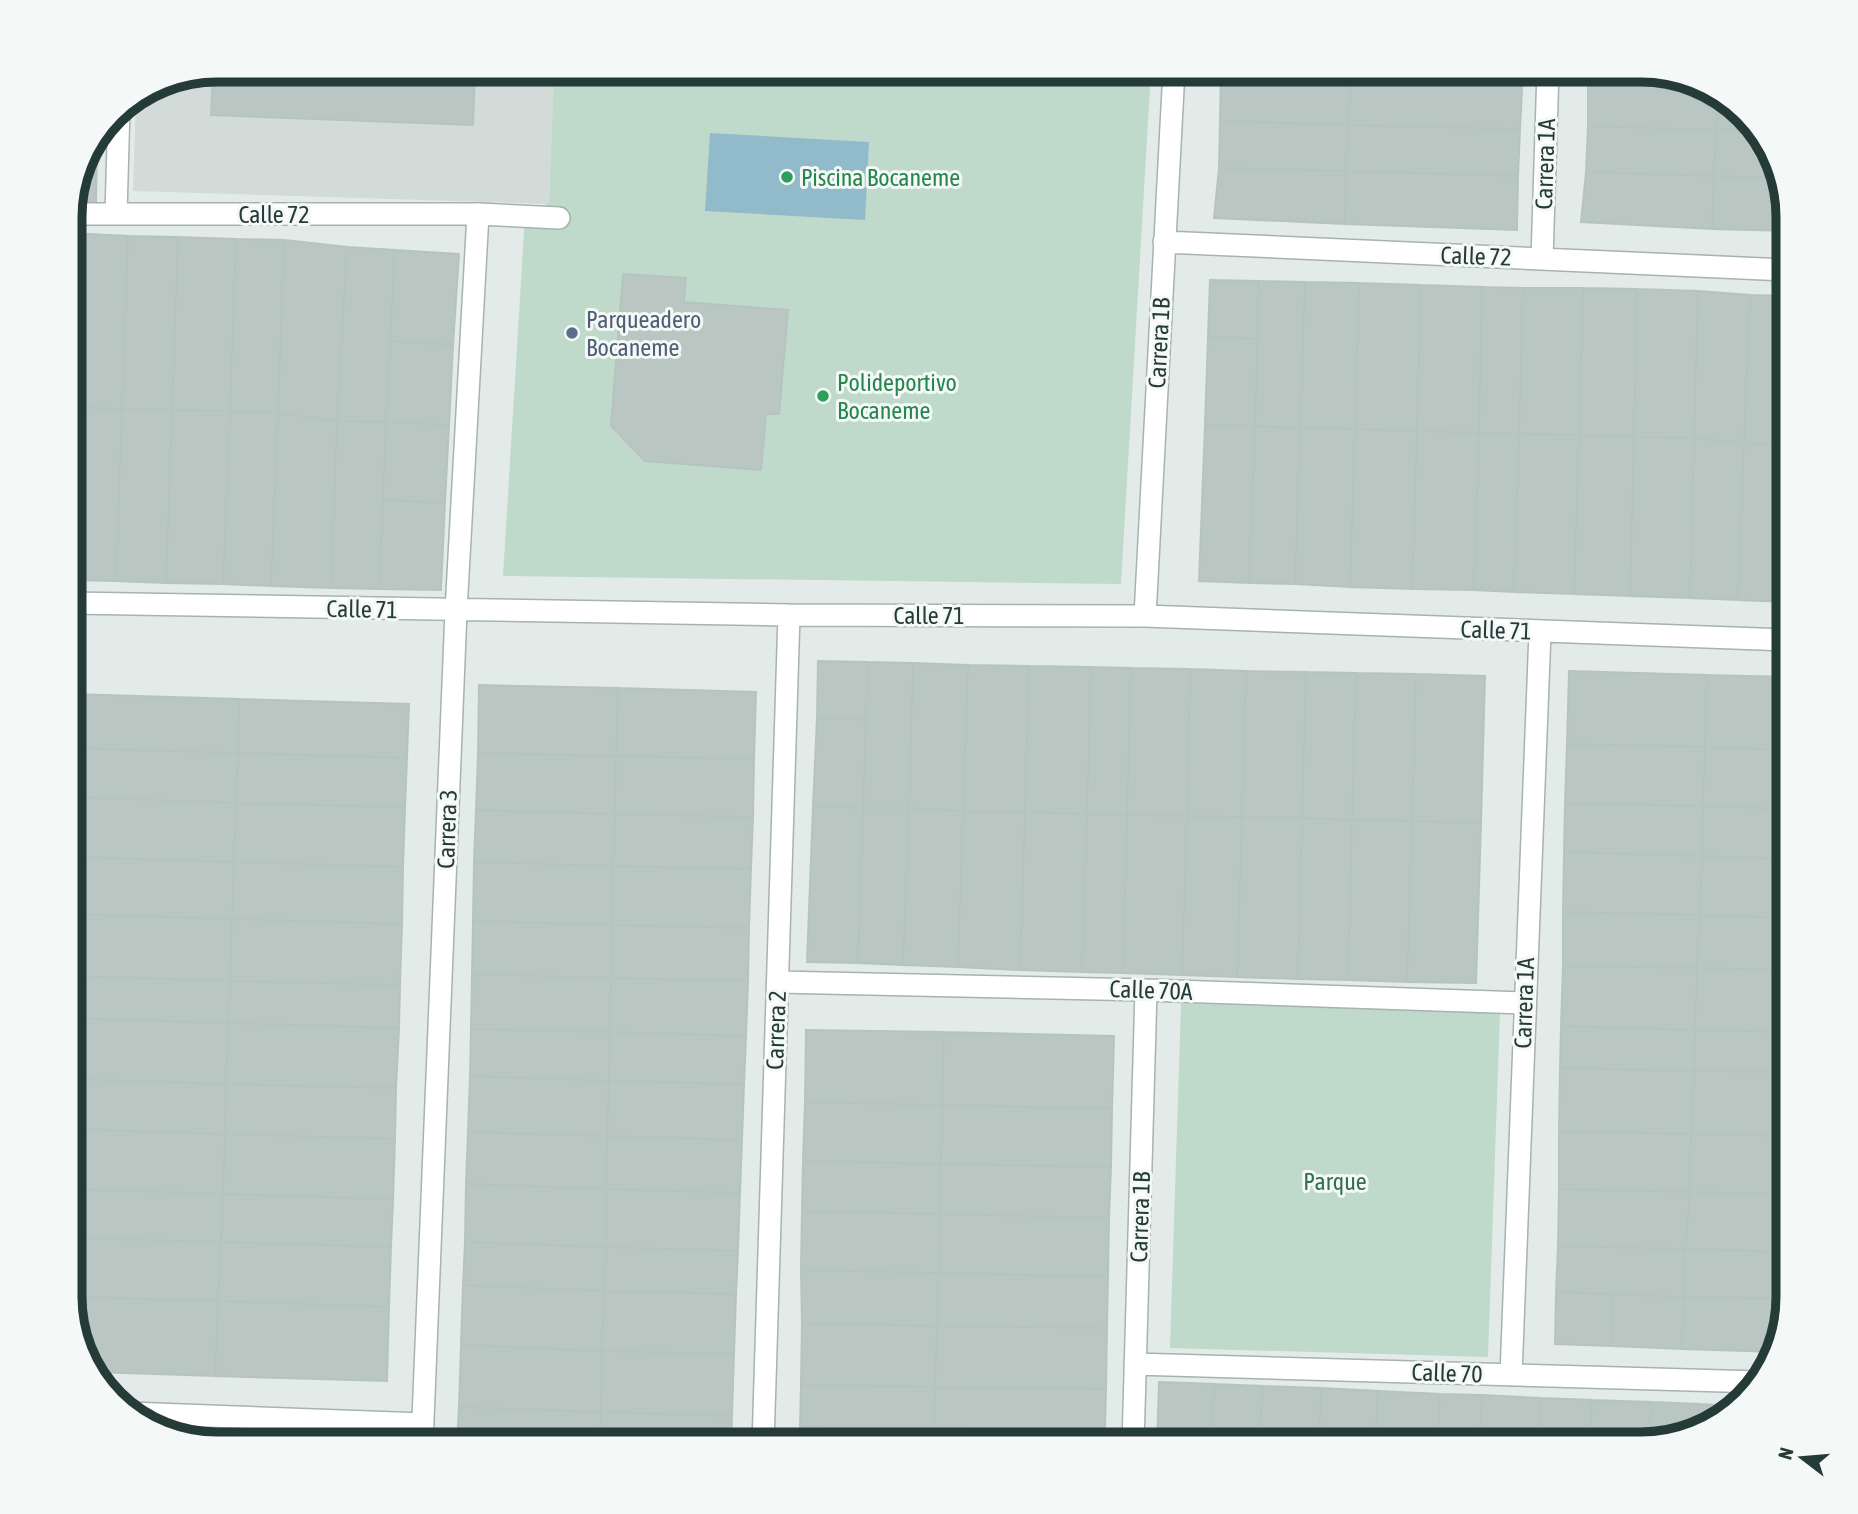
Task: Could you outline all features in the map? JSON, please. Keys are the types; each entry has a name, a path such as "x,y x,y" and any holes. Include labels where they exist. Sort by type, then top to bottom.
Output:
{"street":[{"name":"Carrera 1B","path":"1145,616 1173,82"},
{"name":"Carrera 1A","path":"1542,259 1548,82"},
{"path":"116,214 119,125"},
{"name":"Calle 72","path":"83,214 478,214 559,218"},
{"name":"Carrera 3","path":"423,1432 456,611 478,214"},
{"name":"Calle 72","path":"1164,242 1776,269"},
{"name":"Calle 71","path":"83,603 789,615 1145,616 1776,640"},
{"name":"Carrera 2","path":"763,1432 789,615"},
{"name":"Carrera 1A","path":"1511,1375 1540,632"},
{"name":"Calle 70A","path":"778,982 1146,990 1524,1003"},
{"name":"Carrera 1B","path":"1133,1432 1146,990"},
{"name":"Calle 70","path":"1135,1364 1745,1382"},
{"path":"151,1415 395,1432"}],"shaded area":[{"path":"208,83 554,83 549,204 133,191 136,110 174,89"}],"green space":[{"name":"Polideportivo Bocaneme","path":"1150,82 1121,584 503,576 525,216 549,203 554,83"},
{"name":"Parque","path":"1181,1003 1500,1013 1488,1357 1170,1348"}],"water":[{"name":"Piscina Bocaneme","path":"710,133 869,142 865,220 705,211"}],"building":[{"path":"1221,82 1350,82 1348,125 1220,121"},
{"path":"1350,82 1522,82 1520,129 1348,125"},
{"path":"1588,82 1667,85 1692,93 1717,106 1716,130 1588,126"},
{"path":"212,83 475,83 473,125 211,115"},
{"path":"1717,106 1744,130 1716,130"},
{"path":"1220,121 1348,125 1346,171 1219,168"},
{"path":"1348,125 1520,129 1518,176 1346,171"},
{"path":"1588,126 1716,130 1714,176 1586,172"},
{"path":"1716,130 1744,130 1758,150 1769,178 1714,176"},
{"path":"97,156 96,202 83,200 89,174"},
{"path":"1219,168 1346,171 1345,224 1214,218"},
{"path":"1346,171 1518,176 1517,230 1345,224"},
{"path":"1586,172 1714,176 1712,229 1581,222"},
{"path":"1714,176 1769,178 1776,231 1712,229"},
{"path":"83,234 128,236 122,409 83,408"},
{"path":"128,236 178,237 172,410 122,409"},
{"path":"178,237 236,239 230,411 172,410"},
{"path":"236,239 284,240 278,413 230,411"},
{"path":"284,240 347,247 337,421 278,413"},
{"path":"347,247 395,250 386,422 337,421"},
{"path":"395,250 459,254 453,345 390,341"},
{"path":"623,274 686,278 684,302 788,310 779,414 766,414 761,470 645,461 611,426"},
{"path":"1210,280 1259,281 1258,339 1208,337"},
{"path":"1259,281 1305,282 1300,428 1255,426"},
{"path":"1305,282 1359,283 1355,429 1300,428"},
{"path":"1359,283 1421,285 1417,431 1355,429"},
{"path":"1421,285 1482,287 1479,433 1417,431"},
{"path":"1482,287 1523,288 1519,434 1479,433"},
{"path":"1523,288 1583,288 1579,435 1519,434"},
{"path":"1583,288 1637,289 1634,437 1579,435"},
{"path":"1637,289 1698,291 1694,438 1634,437"},
{"path":"1698,291 1750,295 1744,443 1694,438"},
{"path":"1750,295 1776,296 1776,444 1744,443"},
{"path":"1208,337 1258,339 1255,426 1205,425"},
{"path":"390,341 453,345 449,425 386,422"},
{"path":"83,408 122,409 116,581 83,580"},
{"path":"122,409 172,410 166,583 116,581"},
{"path":"172,410 230,411 223,584 166,583"},
{"path":"230,411 278,413 271,586 223,584"},
{"path":"278,413 337,421 331,588 271,586"},
{"path":"337,421 386,422 379,589 331,588"},
{"path":"386,422 449,425 445,503 383,500"},
{"path":"1205,425 1255,426 1249,583 1199,581"},
{"path":"1255,426 1300,428 1295,584 1249,583"},
{"path":"1300,428 1355,429 1350,587 1295,584"},
{"path":"1355,429 1417,431 1412,589 1350,587"},
{"path":"1417,431 1479,433 1474,590 1412,589"},
{"path":"1479,433 1519,434 1514,592 1474,590"},
{"path":"1519,434 1579,435 1574,594 1514,592"},
{"path":"1579,435 1634,437 1630,596 1574,594"},
{"path":"1634,437 1694,438 1690,598 1630,596"},
{"path":"1694,438 1744,443 1738,600 1690,598"},
{"path":"1744,443 1776,444 1776,602 1738,600"},
{"path":"383,500 445,503 441,590 379,589"},
{"path":"818,661 868,662 866,720 817,718"},
{"path":"868,662 913,663 909,808 863,808"},
{"path":"913,663 968,665 963,811 909,808"},
{"path":"968,665 1029,666 1025,812 963,811"},
{"path":"1029,666 1091,667 1087,814 1025,812"},
{"path":"1091,667 1131,668 1127,815 1087,814"},
{"path":"1131,668 1190,669 1187,816 1127,815"},
{"path":"1190,669 1246,671 1242,817 1187,816"},
{"path":"1246,671 1306,672 1302,818 1242,817"},
{"path":"1569,671 1707,675 1705,747 1567,744"},
{"path":"1306,672 1356,673 1352,820 1302,818"},
{"path":"1356,673 1416,674 1412,821 1352,820"},
{"path":"1416,674 1485,676 1481,823 1412,821"},
{"path":"1707,675 1776,677 1776,750 1705,747"},
{"path":"479,685 618,688 616,756 478,753"},
{"path":"618,688 756,692 754,759 616,756"},
{"path":"83,694 239,699 238,753 83,748"},
{"path":"239,699 409,704 407,758 238,753"},
{"path":"817,718 866,720 863,808 813,806"},
{"path":"1567,744 1705,747 1703,806 1565,803"},
{"path":"1705,747 1776,750 1776,809 1703,806"},
{"path":"83,748 238,753 236,803 83,797"},
{"path":"238,753 407,758 405,807 236,803"},
{"path":"478,753 616,756 615,814 476,810"},
{"path":"616,756 754,759 753,817 615,814"},
{"path":"83,797 236,803 234,862 83,857"},
{"path":"236,803 405,807 403,867 234,862"},
{"path":"1565,803 1703,806 1702,856 1564,852"},
{"path":"813,806 863,808 858,963 807,962"},
{"path":"1703,806 1776,809 1776,859 1702,856"},
{"path":"863,808 909,808 903,965 858,963"},
{"path":"909,808 963,811 958,967 903,965"},
{"path":"476,810 615,814 613,866 474,862"},
{"path":"963,811 1025,812 1020,970 958,967"},
{"path":"1025,812 1087,814 1082,972 1020,970"},
{"path":"615,814 753,817 751,869 613,866"},
{"path":"1087,814 1127,815 1123,973 1082,972"},
{"path":"1127,815 1187,816 1182,975 1123,973"},
{"path":"1187,816 1242,817 1237,977 1182,975"},
{"path":"1242,817 1302,818 1298,979 1237,977"},
{"path":"1302,818 1352,820 1348,980 1298,979"},
{"path":"1352,820 1412,821 1407,982 1348,980"},
{"path":"1412,821 1481,823 1476,983 1407,982"},
{"path":"1564,852 1702,856 1700,915 1563,912"},
{"path":"1702,856 1776,859 1776,918 1700,915"},
{"path":"83,857 234,862 232,919 83,914"},
{"path":"234,862 403,867 402,924 232,919"},
{"path":"474,862 613,866 612,925 473,921"},
{"path":"613,866 751,869 749,928 612,925"},
{"path":"1563,912 1700,915 1697,968 1563,966"},
{"path":"83,914 232,919 230,981 83,976"},
{"path":"1700,915 1776,918 1776,970 1697,968"},
{"path":"232,919 402,924 400,985 230,981"},
{"path":"473,921 612,925 611,978 472,974"},
{"path":"612,925 749,928 748,981 611,978"},
{"path":"1563,966 1697,968 1695,1030 1561,1026"},
{"path":"1697,968 1776,970 1776,1032 1695,1030"},
{"path":"472,974 611,978 610,1032 471,1029"},
{"path":"83,976 230,981 228,1023 83,1018"},
{"path":"611,978 748,981 746,1036 610,1032"},
{"path":"230,981 400,985 399,1028 228,1023"},
{"path":"83,1018 228,1023 226,1084 83,1079"},
{"path":"228,1023 399,1028 396,1088 226,1084"},
{"path":"1561,1026 1695,1030 1694,1071 1560,1068"},
{"path":"471,1029 610,1032 609,1081 470,1076"},
{"path":"806,1030 944,1032 942,1105 805,1102"},
{"path":"1695,1030 1776,1032 1776,1072 1694,1071"},
{"path":"610,1032 746,1036 744,1084 609,1081"},
{"path":"944,1032 1114,1036 1112,1109 942,1105"},
{"path":"1560,1068 1694,1071 1691,1134 1559,1131"},
{"path":"1694,1071 1776,1072 1776,1136 1691,1134"},
{"path":"470,1076 609,1081 607,1136 468,1132"},
{"path":"83,1079 226,1084 225,1134 83,1129"},
{"path":"609,1081 744,1084 742,1140 607,1136"},
{"path":"226,1084 396,1088 395,1139 225,1134"},
{"path":"805,1102 942,1105 941,1164 803,1161"},
{"path":"942,1105 1112,1109 1111,1167 941,1164"},
{"path":"83,1129 225,1134 223,1194 83,1189"},
{"path":"1559,1131 1691,1134 1690,1192 1559,1189"},
{"path":"468,1132 607,1136 606,1189 466,1184"},
{"path":"225,1134 395,1139 393,1199 223,1194"},
{"path":"1691,1134 1776,1136 1776,1194 1690,1192"},
{"path":"607,1136 742,1140 740,1193 606,1189"},
{"path":"803,1161 941,1164 940,1214 802,1211"},
{"path":"941,1164 1111,1167 1109,1218 940,1214"},
{"path":"466,1184 606,1189 606,1247 465,1242"},
{"path":"83,1189 223,1194 221,1242 83,1238"},
{"path":"606,1189 740,1193 738,1251 606,1247"},
{"path":"1559,1189 1690,1192 1685,1249 1558,1246"},
{"path":"1690,1192 1776,1194 1776,1252 1685,1249"},
{"path":"223,1194 393,1199 391,1247 221,1242"},
{"path":"802,1211 940,1214 939,1273 801,1270"},
{"path":"940,1214 1109,1218 1108,1277 939,1273"},
{"path":"83,1238 221,1242 218,1301 83,1297"},
{"path":"221,1242 391,1247 389,1307 218,1301"},
{"path":"465,1242 606,1247 604,1291 463,1285"},
{"path":"1558,1246 1685,1249 1684,1297 1556,1292"},
{"path":"606,1247 738,1251 736,1294 604,1291"},
{"path":"1685,1249 1776,1252 1776,1299 1684,1297"},
{"path":"801,1270 939,1273 937,1326 802,1323"},
{"path":"939,1273 1108,1277 1107,1328 937,1326"},
{"path":"463,1285 604,1291 602,1351 461,1345"},
{"path":"604,1291 736,1294 734,1354 602,1351"},
{"path":"1556,1292 1612,1294 1611,1346 1555,1344"},
{"path":"1612,1294 1684,1297 1682,1349 1611,1346"},
{"path":"83,1297 218,1301 215,1376 105,1372 87,1332"},
{"path":"1684,1297 1776,1299 1771,1332 1763,1352 1682,1349"},
{"path":"218,1301 389,1307 387,1381 215,1376"},
{"path":"802,1323 937,1326 935,1387 801,1385"},
{"path":"937,1326 1107,1328 1106,1389 935,1387"},
{"path":"461,1345 602,1351 601,1412 459,1407"},
{"path":"602,1351 734,1354 732,1416 601,1412"},
{"path":"1159,1382 1214,1384 1212,1432 1157,1432"},
{"path":"1214,1384 1262,1386 1260,1432 1212,1432"},
{"path":"801,1385 935,1387 934,1428 800,1426"},
{"path":"1262,1386 1321,1388 1319,1432 1260,1432"},
{"path":"935,1387 1106,1389 1105,1430 934,1428"},
{"path":"1321,1388 1378,1391 1376,1432 1319,1432"},
{"path":"1378,1391 1440,1394 1438,1432 1376,1432"},
{"path":"1440,1394 1482,1395 1480,1432 1438,1432"},
{"path":"1482,1395 1541,1398 1540,1432 1480,1432"},
{"path":"1541,1398 1592,1400 1591,1432 1540,1432"},
{"path":"1592,1400 1651,1402 1650,1431 1591,1432"},
{"path":"1651,1402 1700,1404 1699,1418 1676,1427 1650,1431"},
{"path":"1700,1404 1721,1405 1708,1414 1699,1418"},
{"path":"459,1407 601,1412 600,1432 458,1432"},
{"path":"601,1412 732,1416 731,1432 600,1432"},
{"path":"177,1425 223,1426 223,1432 217,1432"},
{"path":"223,1426 280,1428 280,1432 223,1432"},
{"path":"800,1426 934,1428 934,1432 800,1432"},
{"path":"280,1428 353,1430 353,1432 280,1432"},
{"path":"934,1428 1105,1430 1105,1432 934,1432"}],"place":[{"name":"Piscina Bocaneme","path":"787,177"},
{"name":"Parqueadero Bocaneme","path":"572,333"},
{"name":"Polideportivo Bocaneme","path":"823,396"}]}
